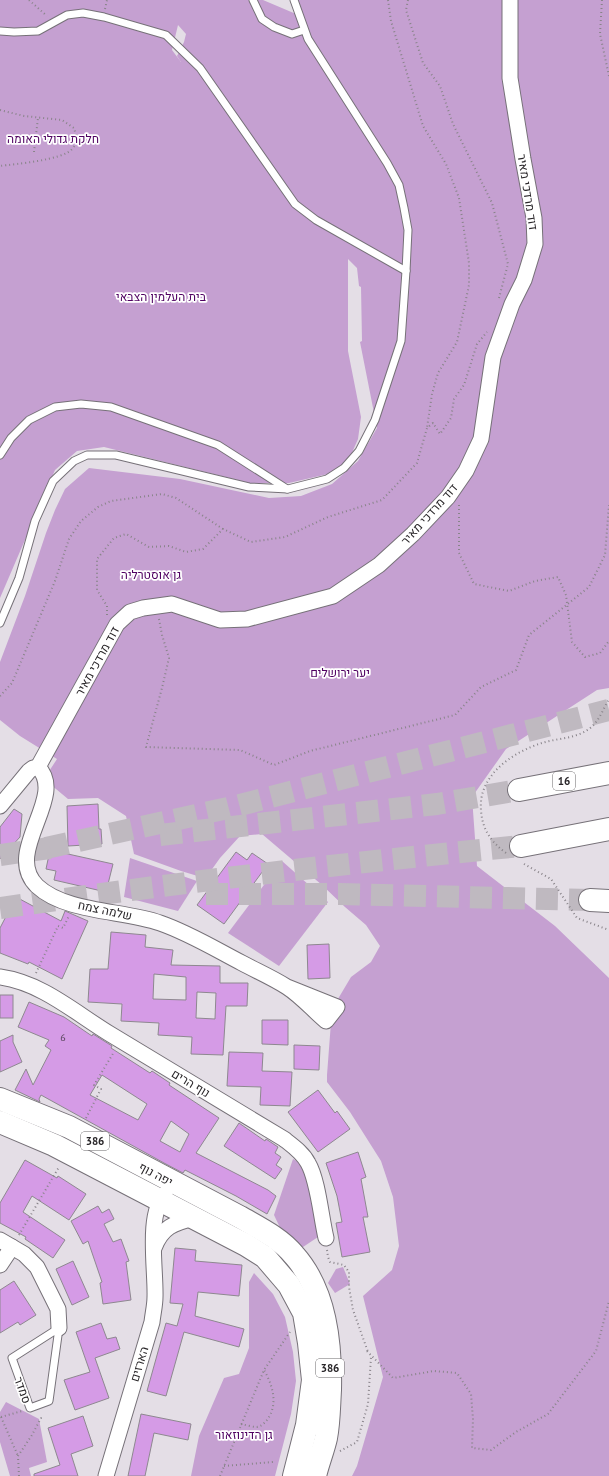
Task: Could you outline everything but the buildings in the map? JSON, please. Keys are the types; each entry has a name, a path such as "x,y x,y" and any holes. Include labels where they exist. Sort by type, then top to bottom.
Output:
{"main road":[{"name":"16","path":"519,790 609,773"},
{"path":"516,854 609,830"},
{"name":"יפה נוף","path":"0,1099 78,1132 240,1217 267,1233 294,1254 315,1289 329,1342 329,1411 326,1437 314,1476"},
{"name":"יפה נוף","path":"0,1122 54,1145 246,1245 265,1257 289,1285 304,1313"},
{"name":"386","path":"294,1476 307,1425 313,1380 304,1313"}],"street":[{"name":"דוד מרדכי מאיר","path":"38,767 117,624 130,612 143,608 172,604 220,620 247,618 333,596 379,565 413,534 448,497 466,471 481,439 493,357 512,304 524,280 534,244 534,218 510,78 510,0"},
{"path":"0,806 29,771 38,767"},
{"name":"שלמה צמח","path":"38,767 44,775 46,788 38,820 27,848 29,874 36,885 44,892 55,898 85,907 133,916 159,923 187,934 287,987"},
{"name":"נוף הרים","path":"0,977 31,985 50,995 284,1139 299,1151 308,1161 313,1173 326,1238"},
{"path":"160,1200 167,1192 179,1189 187,1190"},
{"name":"הארזים","path":"106,1476 147,1339 154,1310 153,1236 160,1200"},
{"path":"154,1249 160,1236 166,1229 183,1221 194,1218"},
{"path":"0,1265 6,1243"},
{"name":"סמדר","path":"6,1243 24,1254 37,1267 58,1309 59,1328"}],"lane":[{"path":"253,0 262,19 274,27 292,34 304,30"},
{"path":"0,623 20,578 35,521 53,481 74,461 87,455 116,455 249,487 288,489 327,479 344,468 359,451 368,436 385,394 401,340 408,230 399,185 387,162 316,52 304,30 294,0"},
{"path":"0,31 14,32 38,30 67,15 83,13 104,17 166,35 200,68 295,204 316,220 406,271"},
{"path":"0,454 11,438 29,420 55,407 81,404 111,407 218,445 288,489"},
{"name":"סמדר","path":"59,1328 49,1401 34,1407 12,1358 59,1328"}],"path":[{"path":"29,0 54,22"},
{"path":"0,696 12,683 55,581 69,540 81,522 98,507 112,501 162,494 176,498 223,529 251,542 285,537 328,517 382,500 417,463 427,429 432,394 438,373 457,342 469,285 469,263 459,198 446,164 423,126 391,22 388,0"},
{"path":"408,0 406,10 423,63 440,86 453,124 492,204 508,264 498,302"},
{"path":"602,0 600,34 609,76"},
{"path":"0,110 24,116 62,120 74,128 77,137 72,149 59,156 0,166"},
{"path":"34,152 38,118"},
{"path":"23,136 36,138"},
{"path":"427,429 433,423 440,434 451,418 454,399 464,385 477,344 488,329"},
{"path":"459,504 459,553 474,584 509,592 535,581 558,577 566,595 572,642 585,657 600,653 609,642"},
{"path":"172,604 158,612 162,635 169,658 146,747 240,750 274,765 310,751 455,716 481,687 516,670 529,635 589,587 605,555 609,505"},
{"path":"117,624 107,619 107,606 97,590 97,560 114,538 126,534 149,547 169,546 186,552 203,549 223,529"},
{"path":"609,699 599,718 590,728 575,735 542,743 521,751 498,768 485,785 481,795 480,807 485,830 492,842 516,854 551,879 577,918 609,930"},
{"path":"31,985 58,926 63,928 68,916 79,921 85,907"},
{"path":"78,1132 102,1089 94,1085 121,1040"},
{"path":"6,1243 61,1164"},
{"path":"326,1238 330,1262 344,1265 349,1272 349,1287 353,1310 367,1351 371,1357 368,1404 356,1442 339,1451"},
{"path":"367,1351 393,1378 434,1371 457,1373 471,1394 473,1419 472,1448 491,1450 516,1432 548,1414 596,1350 609,1301"},
{"path":"220,1476 264,1370 281,1343 304,1313"},
{"path":"241,1424 258,1427 266,1423 272,1411 274,1399 271,1383 264,1370"},
{"path":"18,1456 32,1436 41,1418 34,1407 1,1417 18,1456 19,1476"},
{"path":"224,1466 273,1462"}],"green space":[{"name":"יער ירושלים","path":"0,0 263,0 296,14 293,0 609,0 609,688 597,690 506,749 472,797 477,866 555,926 609,978 609,1476 352,1476 357,1466 383,1377 363,1296 392,1270 399,1246 393,1197 381,1161 350,1112 327,1082 327,1075 332,1009 351,977 371,962 380,946 366,925 262,834 240,836 220,858 210,872 201,877 134,854 126,816 98,798 68,799 44,779 57,759 20,736 0,720 0,662 55,510 65,489 89,468 180,479 269,498 301,496 332,484 358,461 377,428 360,342 362,341 361,287 359,286 357,268 348,259 348,351 361,417 358,439 348,462 328,474 289,483 250,483 104,447 77,451 55,470 0,598","holes":["178,25 186,34 177,56 181,62 172,50"]},
{"path":"130,858 197,881 178,911 124,897"},
{"path":"282,861 328,902 279,966 228,933"},
{"path":"293,1159 300,1163 307,1175 321,1235 303,1247 284,1236 274,1215"},
{"path":"343,1267 350,1284 335,1293 328,1283 336,1269"},
{"name":"גן הדינוזאור","path":"254,1273 273,1294 285,1317 293,1352 296,1381 291,1414 275,1476 191,1476 199,1436 224,1378 239,1374 249,1348 249,1282"},
{"path":"6,1402 39,1419 47,1462 29,1468 31,1476 10,1476 0,1442 0,1412"}],"tunnel":[{"path":"46,848 228,808 609,710"},
{"path":"160,835 437,804 519,790"},
{"path":"0,908 260,874 521,846"},
{"path":"0,855 50,848"},
{"path":"206,894 339,894 590,900"}],"park label":[{"name":"חלקת גדולי האומה","path":"53,138"},
{"name":"בית העלמין הצבאי","path":"161,296"},
{"name":"גן אוסטרליה","path":"151,574"}]}
